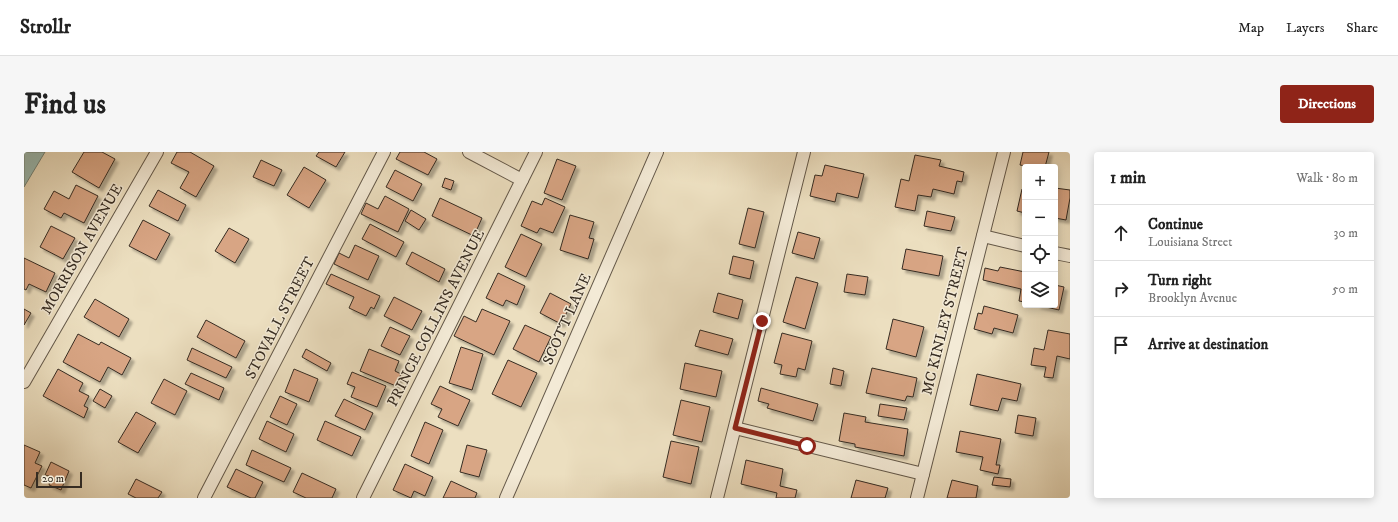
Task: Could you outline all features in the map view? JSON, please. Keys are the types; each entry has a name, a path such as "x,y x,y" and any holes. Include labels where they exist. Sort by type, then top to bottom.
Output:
{"street":[{"name":"MORRISON AVENUE","path":"24,382 156,152"},
{"name":"STOVALL STREET","path":"204,498 384,152"},
{"path":"469,152 522,180"},
{"name":"PRINCE COLLINS AVENUE","path":"364,498 536,152"},
{"name":"SCOTT LANE","path":"506,498 657,152"},
{"path":"718,498 804,152"},
{"name":"MC KINLEY STREET","path":"917,498 1004,152"},
{"path":"983,236 1022,245"},
{"path":"1058,254 1070,256"},
{"path":"735,428 923,474"}],"water":[{"path":"24,152 45,152 24,187"}],"building":[{"path":"84,152 102,152 115,159 99,188 72,172"},
{"path":"177,152 190,152 214,166 196,197 180,188 189,172 171,163"},
{"path":"319,152 345,152 336,167 316,156"},
{"path":"400,152 424,152 437,159 428,175 396,159"},
{"path":"1023,152 1049,152 1046,164 1020,165"},
{"path":"915,155 941,160 939,166 964,172 962,182 957,181 954,194 933,189 931,197 918,195 915,211 895,207 901,179 909,181"},
{"path":"557,159 576,166 562,200 544,193"},
{"path":"261,160 282,170 274,186 253,177"},
{"path":"825,165 864,174 858,198 837,193 835,202 810,196 815,175 822,176"},
{"path":"304,167 326,180 309,208 287,195"},
{"path":"395,170 422,184 413,201 386,187"},
{"path":"445,178 454,181 451,190 442,187"},
{"path":"76,185 98,196 84,223 64,213 61,218 44,209 54,191 69,199"},
{"path":"1058,188 1070,190 1066,220 1058,219"},
{"path":"1022,189 1022,212 1017,211"},
{"path":"158,190 186,205 178,221 149,206"},
{"path":"385,196 409,209 398,232 361,214 366,203 378,209"},
{"path":"440,198 482,218 474,236 432,216"},
{"path":"545,198 565,207 553,233 540,228 537,233 521,226 532,201 542,205"},
{"path":"748,208 764,212 755,248 739,244"},
{"path":"411,210 426,219 419,230 405,221"},
{"path":"927,211 955,217 951,231 924,226"},
{"path":"570,215 594,222 589,238 594,239 588,259 560,250"},
{"path":"143,220 170,234 156,260 129,246"},
{"path":"370,224 404,242 396,257 362,239"},
{"path":"51,226 75,238 63,259 40,247"},
{"path":"229,228 249,239 235,263 215,251"},
{"path":"798,232 820,238 814,259 792,253"},
{"path":"521,234 542,244 526,277 505,267"},
{"path":"355,245 379,256 368,280 334,264 339,253 349,258"},
{"path":"906,249 943,256 939,276 902,269"},
{"path":"412,252 445,269 439,282 406,264"},
{"path":"733,256 754,261 750,279 729,274"},
{"path":"24,258 55,273 46,292 29,284 26,290 24,289"},
{"path":"1000,267 1022,271 1022,302 1019,301 1021,289 983,280 985,268 998,271"},
{"path":"498,273 525,286 517,305 506,300 503,306 486,298"},
{"path":"331,274 380,296 374,309 371,307 366,316 349,308 354,297 326,284"},
{"path":"847,274 868,277 865,295 844,292"},
{"path":"796,277 818,283 805,329 783,322"},
{"path":"1058,286 1064,287 1059,310 1050,308 1058,308"},
{"path":"550,293 571,304 561,324 540,313"},
{"path":"718,293 743,300 738,319 713,312"},
{"path":"394,297 422,311 412,330 384,316"},
{"path":"95,299 129,319 119,337 84,317"},
{"path":"984,306 1018,315 1013,333 994,328 992,334 974,329 978,313 982,314"},
{"path":"24,309 31,313 24,325"},
{"path":"482,309 510,321 494,355 454,336 464,316 476,322"},
{"path":"893,319 924,327 916,357 886,349"},
{"path":"206,320 245,341 236,358 197,337"},
{"path":"525,325 551,337 539,362 513,349"},
{"path":"390,327 410,336 400,355 381,346"},
{"path":"700,330 733,339 728,355 695,346"},
{"path":"1048,330 1070,334 1070,359 1057,356 1053,378 1044,377 1046,367 1031,365 1034,348 1044,350"},
{"path":"782,333 812,341 805,370 798,368 796,377 780,374 782,365 774,363"},
{"path":"78,334 99,345 101,342 131,358 122,375 108,367 100,382 63,362"},
{"path":"461,347 483,354 472,390 449,383"},
{"path":"192,348 232,367 226,378 187,360"},
{"path":"306,349 331,363 327,371 302,357"},
{"path":"369,349 399,361 395,371 401,374 396,386 360,371"},
{"path":"508,360 537,373 521,407 492,394"},
{"path":"685,363 722,371 716,397 680,389"},
{"path":"833,368 844,371 841,386 830,384"},
{"path":"872,368 917,378 913,397 907,396 905,401 866,393"},
{"path":"58,369 83,383 79,391 89,396 84,406 88,408 84,418 43,396"},
{"path":"294,369 318,379 309,402 285,392"},
{"path":"352,372 386,386 377,407 351,397 355,387 347,384"},
{"path":"191,373 224,388 219,400 185,384"},
{"path":"977,374 1021,384 1017,401 1002,398 998,411 970,405"},
{"path":"164,379 187,391 175,415 151,403"},
{"path":"440,386 470,400 458,426 438,417 442,409 431,404"},
{"path":"761,388 818,404 813,421 767,408 769,404 758,401"},
{"path":"100,389 112,396 105,408 93,401"},
{"path":"280,396 297,404 287,425 270,417"},
{"path":"344,399 373,413 365,430 335,416"},
{"path":"681,400 710,407 702,442 673,435"},
{"path":"880,404 907,408 904,420 878,416"},
{"path":"136,412 156,423 138,453 118,442"},
{"path":"844,413 866,417 865,422 908,429 904,456 855,447 855,444 839,441"},
{"path":"1018,415 1036,418 1033,436 1015,433"},
{"path":"267,421 294,434 286,452 259,439"},
{"path":"325,421 361,437 352,456 317,440"},
{"path":"425,422 443,430 429,464 411,456"},
{"path":"960,431 1001,439 996,465 1000,465 998,474 980,470 983,457 956,452"},
{"path":"671,441 699,447 691,484 663,477"},
{"path":"24,445 40,452 35,463 42,466 31,488 24,485"},
{"path":"467,445 487,450 479,477 460,472"},
{"path":"252,450 291,468 284,482 246,465"},
{"path":"746,460 783,469 780,486 797,490 795,498 776,498 777,493 741,484"},
{"path":"51,462 69,471 61,490 49,485 52,477 45,475"},
{"path":"405,464 433,477 425,496 414,491 411,498 393,490"},
{"path":"236,469 263,482 255,498 251,498 227,487"},
{"path":"302,473 336,489 332,498 306,498 293,492"},
{"path":"994,477 1011,479 1010,487 992,485"},
{"path":"136,479 162,492 158,498 136,498 128,494"},
{"path":"856,480 888,488 885,498 851,498"},
{"path":"952,480 978,486 976,498 947,498"},
{"path":"451,481 477,493 475,498 443,498"}],"route":[{"path":"762,321 735,428 807,446"}]}
